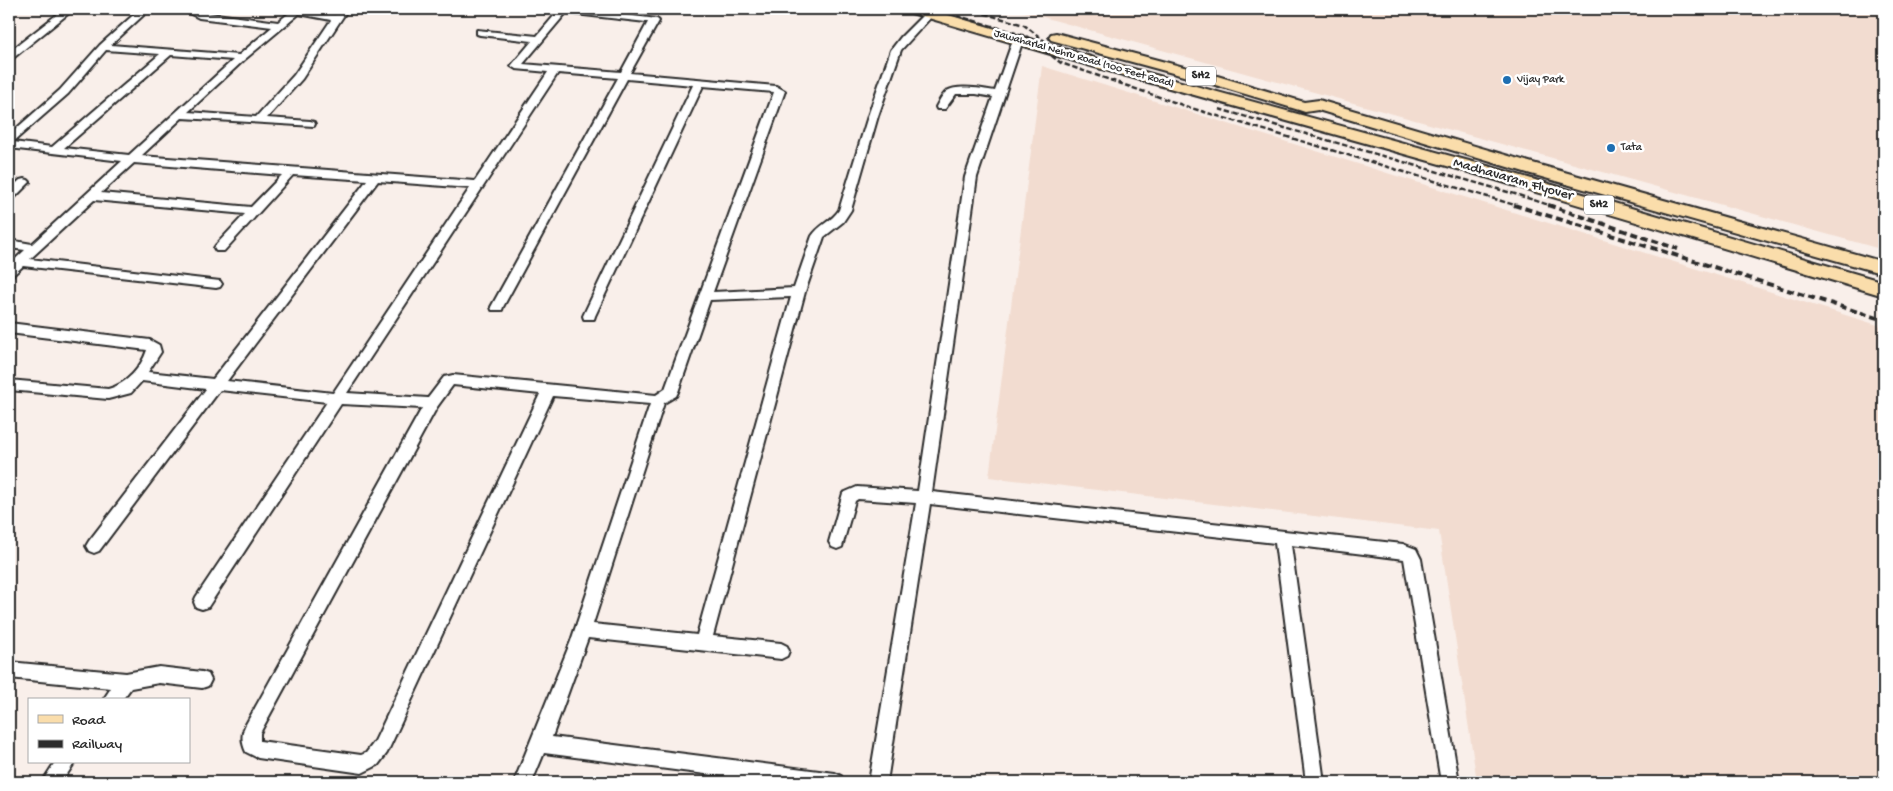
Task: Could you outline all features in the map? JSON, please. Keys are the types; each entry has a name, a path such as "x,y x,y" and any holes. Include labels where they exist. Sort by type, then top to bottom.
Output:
{"main road":[{"name":"Jawaharlal Nehru Road (100 Feet Road)","path":"913,9 1284,115"},
{"name":"Jawaharlal Nehru Road (100 Feet Road)","path":"954,9 1208,78 1305,107"},
{"path":"1305,107 1319,105 1537,170 1884,268"},
{"name":"Madhavaram Flyover","path":"1305,107 1320,118 1884,289"},
{"name":"Madhavaram Flyover","path":"1284,115 1320,118 1884,278"},
{"path":"1284,115 1300,126 1884,299"}],"street":[{"path":"9,57 69,9"},
{"path":"9,140 64,92 102,47 145,9"},
{"path":"196,9 194,13 199,15 282,24"},
{"path":"497,307 624,75 654,21 564,9 516,66 624,75 700,80 780,91 670,392 658,400 582,630 541,744 524,782"},
{"path":"9,272 241,58 299,10 340,13 298,77 258,120"},
{"path":"703,643 799,292 818,236 821,231 840,220 845,210 873,116 896,50 904,39 929,14"},
{"path":"480,32 539,38"},
{"path":"878,782 924,497 972,177 1018,40"},
{"path":"102,47 241,58"},
{"path":"54,151 169,52"},
{"path":"202,602 335,398 555,69"},
{"path":"589,316 700,80"},
{"path":"941,107 947,96 953,91 976,91 1000,95"},
{"path":"179,115 310,124"},
{"path":"9,146 290,172 478,185"},
{"path":"220,248 254,211 268,199 290,172"},
{"path":"94,546 375,177"},
{"path":"9,196 24,182"},
{"path":"92,196 254,211"},
{"path":"9,244 35,248"},
{"path":"20,262 216,284"},
{"path":"705,296 764,295 799,292"},
{"path":"9,328 150,345 154,348 154,352 139,376 126,389 108,394 9,385"},
{"path":"139,376 335,398 432,403"},
{"path":"549,390 381,747 372,759 362,764 258,749 252,746 250,732 432,403 449,381 453,380 658,400"},
{"path":"837,542 848,497 857,493 924,497 1402,551 1410,554 1413,559 1450,782"},
{"path":"1282,538 1315,782"},
{"path":"582,630 780,652"},
{"path":"9,670 126,681 159,675 202,680"},
{"path":"113,698 126,681"},
{"path":"541,744 835,782"},
{"path":"51,782 64,764"}],"shaded area":[{"path":"1014,9 1378,9 1450,15 1450,9 1884,9 1884,250"},
{"path":"1042,66 1884,327 1884,782 1477,782 1439,531 989,477"}],"railway":[{"path":"934,9 1026,36 1061,63 1191,108 1518,206"},
{"path":"969,9 1024,25 1046,42"},
{"path":"1219,109 1552,206"},
{"path":"1514,205 1884,320"},
{"path":"1548,205 1678,249"}],"place":[{"name":"Vijay Park","path":"1507,80"},
{"name":"Tata","path":"1611,148"}]}
